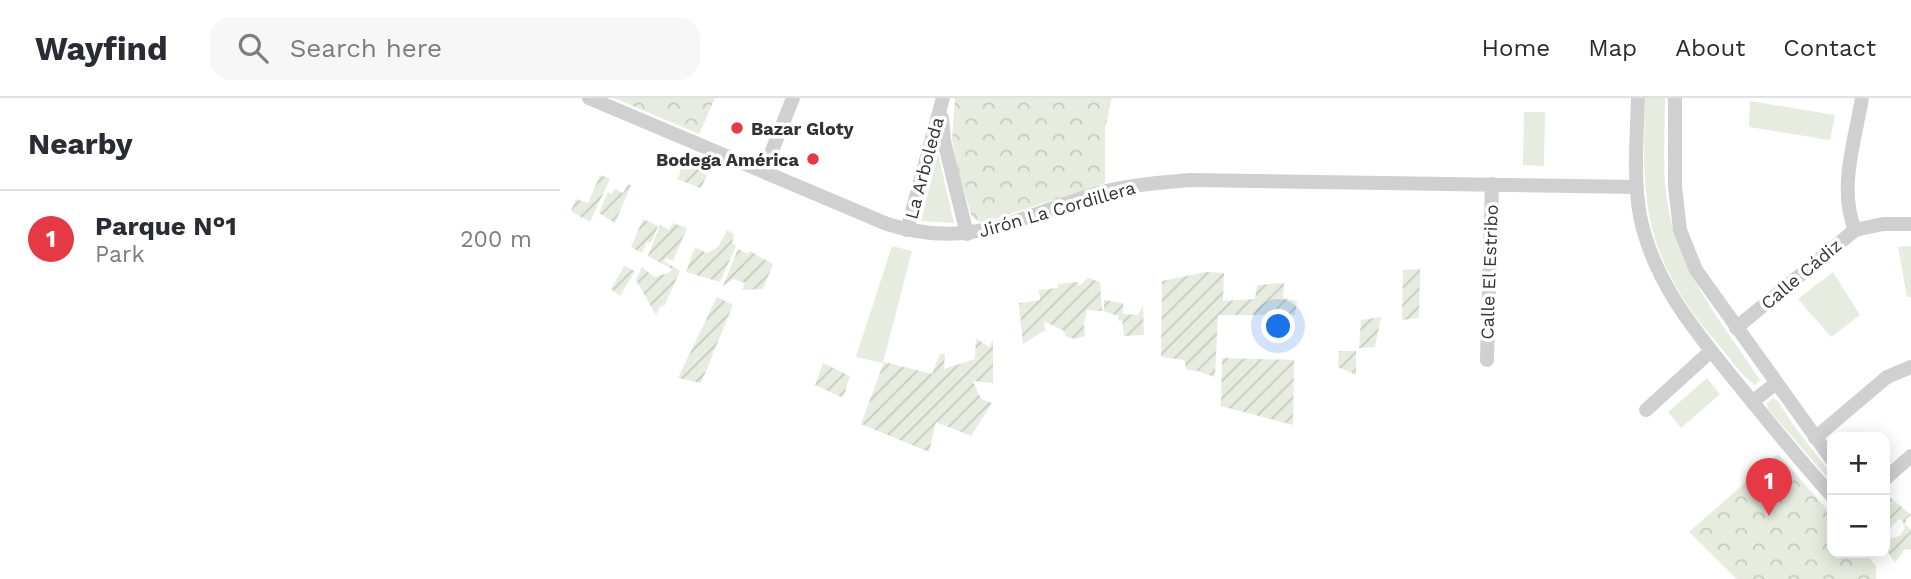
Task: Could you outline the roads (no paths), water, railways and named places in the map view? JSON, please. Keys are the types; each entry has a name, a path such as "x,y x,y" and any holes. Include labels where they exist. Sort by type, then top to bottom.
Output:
{"street":[{"name":"Jirón La Cordillera","path":"589,98 887,224 936,234 967,234 995,228 1086,197 1133,185 1190,180 1637,187"},
{"path":"764,171 793,98"},
{"path":"1638,98 1637,187 1640,216 1649,249 1670,296 1752,402 1831,495"},
{"path":"1675,98 1675,186 1680,230 1696,270 1827,454"},
{"path":"1855,230 1848,212 1846,191 1862,98"},
{"name":"La Arboleda","path":"907,230 942,102"},
{"name":"La Arboleda","path":"942,102 944,141 967,234"},
{"name":"Calle El Estribo","path":"1487,360 1492,184"},
{"name":"Calle Cádiz","path":"1736,328 1855,230 1883,223 1911,224"},
{"path":"1646,410 1711,351"},
{"path":"1815,438 1887,377 1911,367"},
{"path":"1752,402 1775,384"},
{"path":"1890,475 1911,456"}],"place":[{"name":"Bazar Gloty","path":"737,128"},
{"name":"Bodega América","path":"813,159"},
{"name":"Parque N°1","path":"1769,516"}]}
